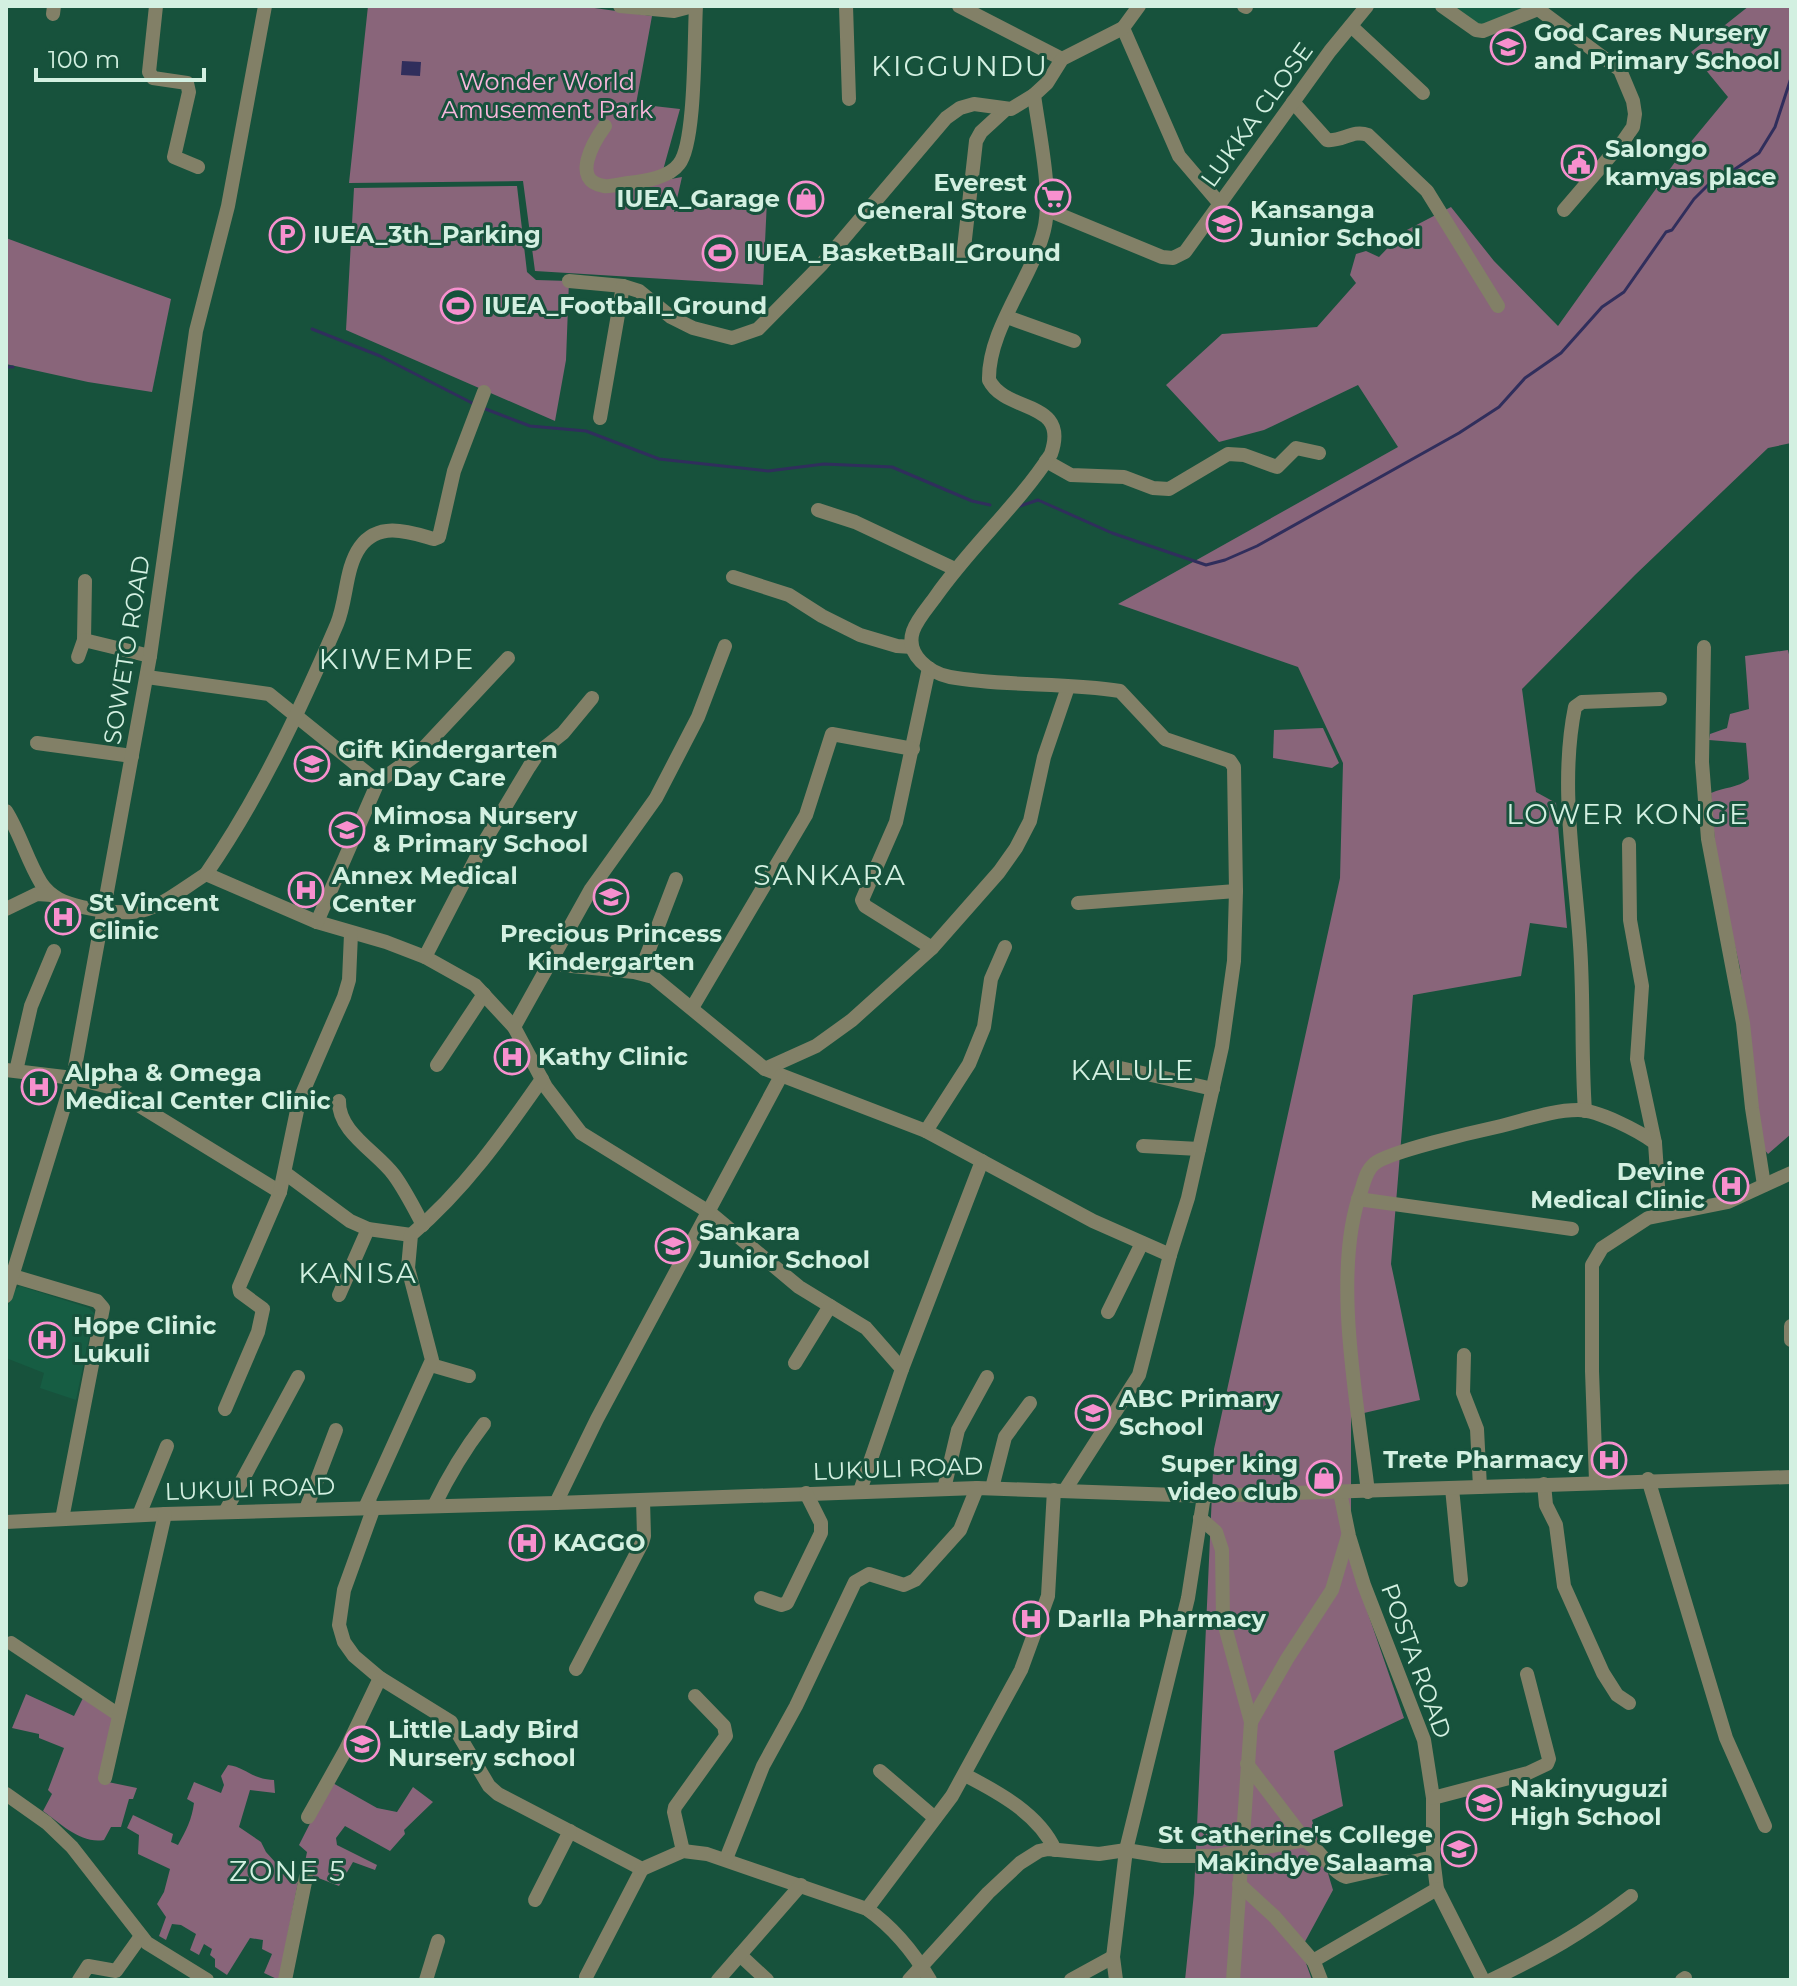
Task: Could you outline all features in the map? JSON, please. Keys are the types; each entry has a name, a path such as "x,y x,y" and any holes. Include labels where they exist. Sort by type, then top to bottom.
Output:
{"street":[{"path":"156,6 149,72 153,78 187,83 189,92 174,157 198,167"},
{"name":"SOWETO ROAD","path":"6,1296 73,1078 147,677 196,331 228,206 265,6"},
{"path":"605,126 591,146 586,161 592,182 605,186 661,176 679,165 689,143 694,6 674,11 620,6"},
{"path":"846,6 849,99"},
{"path":"959,6 1062,59"},
{"path":"569,281 623,286 639,291 671,317 693,328 732,338 758,329 822,264 946,118 960,108 974,104 1005,110 1020,106 1047,83 1062,59 1123,28 1139,6"},
{"name":"LUKKA CLOSE","path":"1048,210 1162,257 1173,258 1185,252 1367,6"},
{"path":"1442,6 1476,30 1483,31 1538,9 1611,63 1626,81 1633,101 1633,127 1564,210"},
{"path":"1351,26 1423,93"},
{"path":"1123,28 1179,156 1220,204"},
{"path":"867,1909 965,1775 1021,1670 1047,1602 1059,1490 1139,1375 1188,1198 1213,1089 1234,961 1233,764 1165,739 1120,691 1006,684 949,676 929,668 912,647 913,630 955,569 1046,461 1055,443 1052,424 1047,416 1000,393 989,380 991,356 1041,239 1048,210 1034,95"},
{"path":"1293,102 1327,140 1336,141 1358,133 1368,135 1427,191 1498,306"},
{"path":"963,257 976,141 981,132 1005,110"},
{"path":"600,418 623,286"},
{"path":"1007,317 1074,341"},
{"path":"6,811 42,885 62,902 104,912 136,913 155,907 206,874 265,781 338,622 352,564 360,547 387,530 434,539 439,537 454,471 484,392"},
{"path":"1046,461 1071,475 1124,477 1153,488 1169,489 1228,454 1235,453 1277,467 1296,448 1319,453"},
{"path":"818,510 855,522 955,569"},
{"path":"733,577 789,595 860,635 912,647"},
{"path":"78,657 84,640 85,581"},
{"path":"84,640 150,656"},
{"path":"514,1027 599,875 656,798 698,717 725,646"},
{"path":"1704,647 1702,762 1708,839 1743,1023 1764,1185"},
{"path":"317,922 378,782 419,753 508,658"},
{"path":"929,668 896,822 862,900 865,906 932,948"},
{"path":"147,677 269,694 378,782"},
{"path":"765,1069 822,1043 852,1020 932,948 999,872 1030,821 1044,757 1068,687"},
{"path":"425,957 486,839 529,767 539,752 563,733 592,698"},
{"path":"1585,1111 1581,952 1569,811 1568,757 1572,722 1575,707 1582,702 1660,699"},
{"path":"692,1008 806,815 832,734 913,749"},
{"path":"37,743 132,756"},
{"path":"1629,844 1630,920 1642,986 1637,1059 1655,1143 1660,1215"},
{"path":"206,874 317,922 425,957 471,983 514,1027 542,1079 581,1133 709,1212 794,1284 872,1333 902,1369"},
{"path":"640,973 676,879"},
{"path":"1078,903 1236,891"},
{"path":"6,909 37,894 52,895"},
{"path":"225,1409 258,1332 263,1309 240,1292 239,1287 280,1192 299,1101 338,1015 349,980 351,934"},
{"path":"926,1131 969,1064 984,1027 991,979 1005,947"},
{"path":"54,951 31,1006 11,1071 73,1078 109,1087 280,1192"},
{"path":"551,964 653,977 765,1069 926,1131 1093,1221 1170,1255"},
{"path":"437,1065 484,994"},
{"path":"1116,1067 1213,1089"},
{"path":"556,1503 597,1419 781,1076"},
{"path":"542,1079 490,1153 442,1208 417,1230 408,1247 408,1268 432,1360 369,1508 344,1590 339,1625 348,1650 380,1678 451,1722 489,1786 498,1794 642,1869 683,1851 726,1859 867,1909 886,1924 926,1974"},
{"path":"339,1101 338,1110 344,1120 367,1149 391,1171 417,1230"},
{"path":"1368,1492 1348,1303 1348,1256 1358,1199 1369,1170 1380,1160 1552,1114 1585,1111 1636,1131 1655,1143"},
{"path":"1143,1146 1199,1149"},
{"path":"860,1491 902,1369 982,1161"},
{"path":"285,1173 350,1221 368,1229 417,1230"},
{"path":"1596,1481 1592,1265 1597,1255 1628,1229 1660,1215 1728,1202 1791,1173"},
{"path":"1358,1199 1572,1229"},
{"path":"339,1295 368,1229"},
{"path":"1108,1312 1142,1243"},
{"path":"13,1276 97,1301 103,1308 62,1519"},
{"path":"795,1363 830,1306"},
{"path":"1791,1326 1791,1340"},
{"path":"1464,1355 1463,1393 1477,1429 1480,1487"},
{"path":"431,1365 469,1376"},
{"path":"225,1512 298,1377"},
{"path":"944,1489 958,1430 987,1377"},
{"path":"726,1859 763,1766 796,1706 855,1582 869,1574 904,1585 915,1580 960,1530 985,1488 1005,1437 1030,1403"},
{"path":"434,1506 451,1471 484,1424"},
{"path":"306,1509 336,1430"},
{"path":"139,1515 167,1446"},
{"name":"LUKULI ROAD","path":"6,1522 860,1491 985,1488 1204,1496 1648,1479 1791,1477"},
{"path":"1648,1479 1726,1738 1765,1826"},
{"path":"1544,1484 1546,1505 1556,1525 1564,1586 1603,1673 1617,1695 1629,1703"},
{"path":"1452,1488 1461,1580"},
{"name":"POSTA ROAD","path":"1340,1492 1364,1585 1424,1740 1433,1798 1433,1857 1437,1889 1483,1980"},
{"path":"761,1598 781,1605 787,1603 821,1533 821,1523 806,1493"},
{"path":"1116,1980 1113,1957 1126,1850 1188,1598 1204,1496"},
{"path":"576,1669 642,1543 643,1500"},
{"path":"105,1778 165,1514"},
{"path":"1200,1518 1216,1532 1222,1550 1223,1619 1251,1722 1233,1980"},
{"path":"1251,1722 1332,1590 1349,1536"},
{"path":"11,1643 119,1715"},
{"path":"1433,1798 1528,1773 1547,1764 1549,1759 1527,1674"},
{"path":"308,1817 345,1751 380,1678"},
{"path":"683,1851 675,1807 726,1736 726,1732 695,1696"},
{"path":"1247,1764 1305,1840 1339,1874 1346,1877 1433,1857"},
{"path":"880,1771 935,1818"},
{"path":"965,1775 996,1791 1023,1811 1048,1835 1055,1850"},
{"path":"6,1794 59,1833 141,1936 156,1950 207,1980"},
{"path":"535,1900 570,1831"},
{"path":"909,1980 926,1974 988,1893 1020,1863 1039,1851 1099,1854 1126,1850 1189,1857 1241,1852 1305,1840"},
{"path":"586,1977 642,1869"},
{"path":"285,1980 306,1877"},
{"path":"1239,1884 1275,1917 1317,1970"},
{"path":"718,1980 801,1885"},
{"path":"1302,1980 1437,1889"},
{"path":"1491,1980 1556,1949 1631,1896"},
{"path":"79,1980 88,1966 116,1971 141,1936"},
{"path":"426,1980 438,1941"},
{"path":"740,1955 767,1980"},
{"path":"1071,1980 1113,1957"}],"shaded area":[{"path":"1440,6 1524,6 1500,22 1471,25"},
{"path":"402,61 421,62 420,76 401,75"},
{"name":"Hope Clinic Lukuli","path":"20,1286 89,1308 94,1313 76,1400 40,1388 44,1373 6,1358 6,1311 14,1290"}],"green space":[{"name":"Wonder World Amusement Park","path":"368,6 580,6 652,16 636,104 680,109 660,181 682,177 674,212 725,197 767,200 763,285 535,271 523,181 349,183"},
{"path":"1749,6 1791,6 1791,443 1768,448 1522,689 1536,792 1556,803 1567,928 1530,923 1521,976 1413,995 1391,1264 1420,1400 1351,1416 1351,1564 1404,1718 1334,1751 1343,1806 1312,1820 1333,1890 1301,1949 1312,1980 1185,1980 1194,1893 1214,1449 1340,878 1343,763 1298,667 1118,604 1398,447 1358,385 1264,430 1219,442 1166,385 1222,334 1317,327 1356,283 1350,275 1356,254 1366,251 1379,257 1403,232 1451,207 1494,261 1558,326 1680,155 1728,97 1691,52"},
{"name":"IUEA_Football_Ground","path":"517,186 527,272 536,280 569,281 566,360 555,421 346,330 354,188"},
{"path":"6,238 171,299 152,392 6,364"},
{"path":"1788,650 1791,663 1791,1134 1768,1154 1762,1147 1740,968 1717,869 1711,793 1749,779 1746,743 1709,740 1710,734 1727,728 1730,714 1749,709 1745,656"},
{"path":"1323,728 1339,763 1332,768 1273,758 1274,730"},
{"path":"26,1694 74,1716 83,1698 116,1720 108,1782 137,1788 133,1799 129,1799 121,1827 111,1827 104,1840 79,1836 43,1811 52,1794 48,1790 64,1748 39,1738 39,1734 12,1728"},
{"path":"228,1765 259,1778 274,1780 275,1793 250,1790 239,1827 261,1842 285,1873 298,1882 279,1980 264,1973 272,1954 262,1949 263,1940 250,1938 227,1975 215,1967 215,1959 210,1955 212,1949 204,1944 199,1955 190,1950 196,1934 181,1925 172,1924 166,1940 159,1936 166,1917 157,1904 170,1869 138,1854 139,1835 127,1828 133,1815 173,1834 171,1842 178,1845 192,1814 194,1803 187,1799 194,1782 221,1793 224,1785 221,1776"},
{"path":"331,1782 377,1808 397,1812 413,1787 433,1802 404,1830 405,1834 390,1851 345,1826 336,1838 337,1845 377,1865 375,1870 353,1862 339,1886 303,1872 307,1852 299,1845"}],"waterway":[{"path":"1020,506 1038,500 1112,533 1206,565 1257,546 1459,433 1499,407 1525,378 1561,353 1602,307 1624,292 1666,232 1672,230 1694,199 1717,176 1732,171 1759,153 1775,127 1791,78"},
{"path":"312,329 380,356 476,405"},
{"path":"6,367 13,367"},
{"path":"483,408 530,426 586,431 659,459 768,471 824,464 892,467 972,501 990,505"}],"place":[{"name":"God Cares Nursery and Primary School","path":"1508,47"},
{"name":"Salongo kamyas place","path":"1579,163"},
{"name":"Everest General Store","path":"1053,197"},
{"name":"IUEA_Garage","path":"806,199"},
{"name":"Kansanga Junior School","path":"1224,224"},
{"name":"IUEA_3th_Parking","path":"287,235"},
{"name":"IUEA_BasketBall_Ground","path":"720,253"},
{"name":"IUEA_Football_Ground","path":"458,306"},
{"name":"Gift Kindergarten and Day Care","path":"312,764"},
{"name":"Mimosa Nursery & Primary School","path":"347,830"},
{"name":"Annex Medical Center","path":"306,890"},
{"name":"Precious Princess Kindergarten","path":"611,897"},
{"name":"St Vincent Clinic","path":"63,917"},
{"name":"Kathy Clinic","path":"512,1057"},
{"name":"Alpha & Omega Medical Center Clinic","path":"39,1087"},
{"name":"Devine Medical Clinic","path":"1731,1186"},
{"name":"Sankara Junior School","path":"673,1246"},
{"name":"Hope Clinic Lukuli","path":"47,1340"},
{"name":"ABC Primary School","path":"1093,1413"},
{"name":"Trete Pharmacy","path":"1609,1460"},
{"name":"Super king video club","path":"1324,1478"},
{"name":"KAGGO","path":"527,1543"},
{"name":"Darlla Pharmacy","path":"1031,1619"},
{"name":"Little Lady Bird Nursery school","path":"362,1744"},
{"name":"Nakinyuguzi High School","path":"1484,1803"},
{"name":"St Catherine's College Makindye Salaama","path":"1459,1849"}],"district":[{"name":"KIGGUNDU","path":"960,66"},
{"name":"KIWEMPE","path":"397,659"},
{"name":"LOWER KONGE","path":"1628,814"},
{"name":"SANKARA","path":"830,875"},
{"name":"KALULE","path":"1133,1070"},
{"name":"KANISA","path":"358,1273"},
{"name":"ZONE 5","path":"288,1871"}]}
